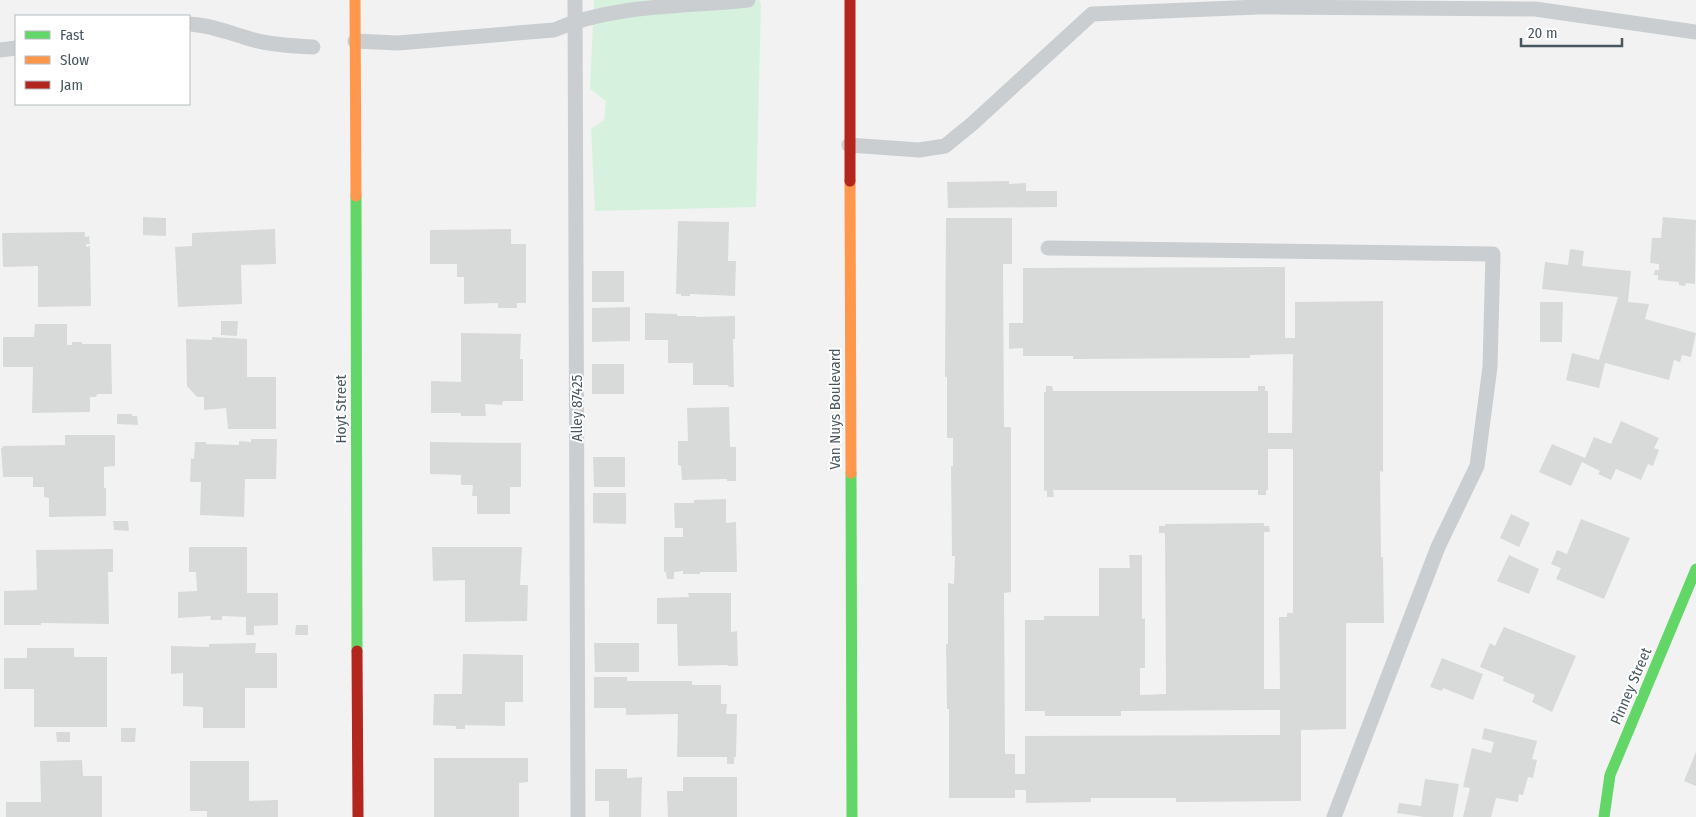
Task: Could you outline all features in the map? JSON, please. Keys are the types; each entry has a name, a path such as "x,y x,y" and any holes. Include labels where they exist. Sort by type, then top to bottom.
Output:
{"street":[{"name":"Hoyt Street","path":"355,0 358,817"},
{"name":"Van Nuys Boulevard","path":"850,0 852,817"},
{"name":"Pinney Street","path":"1604,817 1610,774 1696,569"}],"lane":[{"name":"Alley 87425","path":"575,0 578,817"},
{"path":"355,41 398,43 554,30 575,21 610,13 748,0"},
{"path":"849,145 919,150 945,146 972,124 1092,14 1258,7 1535,9 1696,32"},
{"path":"190,24 202,25 256,40 287,46 313,47"},
{"path":"0,50 15,48"},
{"path":"1048,248 1493,254 1490,367 1477,466 1438,547 1334,817"}],"green space":[{"path":"594,0 759,0 761,4 756,207 595,211 591,129 604,120 606,101 590,89"}],"building":[{"path":"1009,181 1009,184 1026,183 1026,191 1057,191 1057,207 948,208 947,182"},
{"path":"143,217 166,218 166,236 143,235"},
{"path":"1663,217 1696,220 1695,284 1686,283 1685,286 1679,285 1679,282 1658,280 1658,275 1654,275 1655,270 1659,270 1659,264 1650,263 1652,238 1661,238"},
{"path":"946,218 1012,218 1012,264 1003,264 1004,427 1011,427 1011,592 1004,593 1005,754 1015,754 1015,774 1025,774 1025,736 1280,735 1280,710 1121,711 1121,716 1045,716 1045,711 1025,711 1025,620 1044,620 1044,616 1099,616 1099,568 1130,568 1129,555 1142,555 1142,619 1145,618 1145,668 1140,668 1140,695 1166,694 1165,533 1159,533 1159,526 1165,526 1165,524 1264,523 1264,526 1269,526 1270,532 1264,532 1264,689 1280,689 1279,617 1287,617 1287,613 1293,613 1293,449 1268,449 1268,490 1266,490 1266,495 1258,495 1258,490 1053,490 1054,497 1047,497 1047,490 1044,491 1044,392 1046,392 1046,386 1052,386 1053,391 1258,391 1258,386 1265,386 1265,391 1268,391 1268,433 1292,433 1293,354 1250,355 1250,358 1073,359 1073,356 1023,356 1023,348 1009,349 1009,323 1023,323 1023,268 1285,267 1285,338 1295,338 1295,302 1383,301 1383,472 1380,471 1384,623 1346,623 1346,729 1301,730 1301,801 1176,802 1176,798 1091,798 1091,802 1026,803 1026,790 1015,790 1015,798 949,798 949,709 947,709 946,644 948,644 948,583 954,584 955,556 952,556 951,466 953,466 953,438 947,438 947,377 945,377"},
{"path":"678,221 729,222 728,261 736,261 735,296 690,294 690,296 681,296 681,294 676,294"},
{"path":"275,229 276,264 241,265 242,304 178,307 175,247 192,246 192,233"},
{"path":"511,229 511,244 526,244 526,303 517,303 517,308 498,308 498,303 464,304 464,277 457,277 457,264 430,264 430,230"},
{"path":"85,232 85,237 89,236 90,244 86,244 86,247 90,246 91,306 38,307 38,266 3,267 2,233"},
{"path":"1570,249 1584,251 1582,266 1631,271 1628,302 1649,304 1645,319 1696,333 1691,357 1682,355 1680,362 1674,360 1669,380 1605,363 1599,388 1566,380 1572,353 1599,360 1618,297 1542,289 1545,262 1568,265"},
{"path":"592,271 624,271 624,302 592,302"},
{"path":"1540,302 1563,302 1562,342 1540,342"},
{"path":"630,307 630,341 592,342 592,308"},
{"path":"645,313 677,314 677,316 696,317 735,316 735,339 733,339 734,387 729,387 728,385 693,385 693,363 668,363 668,340 645,340"},
{"path":"221,321 238,321 237,336 221,335"},
{"path":"35,324 67,324 67,345 72,345 72,342 111,344 112,394 97,394 96,397 90,397 90,412 32,413 33,367 3,367 3,337 34,337"},
{"path":"461,333 521,334 520,359 523,359 523,401 503,401 502,405 485,404 486,416 461,416 461,413 431,413 431,381 461,382"},
{"path":"212,337 247,339 247,377 276,377 276,429 228,429 226,408 204,410 204,397 197,397 187,386 186,339 212,340"},
{"path":"592,364 624,364 624,394 592,394"},
{"path":"729,407 730,447 736,447 736,481 727,481 727,479 682,480 681,466 678,465 678,441 688,441 687,408"},
{"path":"117,414 137,416 138,425 117,424"},
{"path":"1621,421 1659,438 1654,448 1659,450 1653,466 1648,464 1641,480 1616,469 1611,480 1598,474 1600,471 1582,462 1571,486 1539,472 1552,444 1585,458 1594,437 1611,444"},
{"path":"65,435 115,435 115,466 104,467 106,516 49,517 49,498 44,497 44,487 33,487 33,477 3,477 1,448 3,446 65,445"},
{"path":"251,439 277,439 276,479 245,479 244,517 200,515 201,482 190,482 191,458 194,459 195,442 239,445 239,441 251,442"},
{"path":"430,442 521,443 521,487 510,487 510,514 477,514 477,496 472,496 473,485 461,485 461,475 430,474"},
{"path":"593,457 625,457 625,487 594,487"},
{"path":"593,493 626,493 626,524 593,523"},
{"path":"726,499 726,523 736,522 737,572 683,574 683,571 674,572 674,579 667,579 666,572 664,572 664,537 683,537 683,528 675,528 674,503 694,503 694,500"},
{"path":"1511,514 1530,523 1519,547 1500,538"},
{"path":"1581,519 1630,538 1604,599 1556,579 1561,568 1551,564 1557,550 1567,554"},
{"path":"113,521 128,521 129,531 114,530"},
{"path":"189,547 247,547 247,593 278,593 278,625 254,626 254,635 246,635 246,617 222,616 222,620 210,620 211,616 178,618 178,592 197,591 196,572 189,572"},
{"path":"432,547 522,547 520,585 528,585 527,621 465,622 465,580 433,581"},
{"path":"113,549 113,572 108,572 109,624 41,623 41,625 4,625 4,591 37,590 36,550"},
{"path":"1509,555 1539,569 1529,594 1497,581"},
{"path":"688,593 731,593 731,632 737,631 738,666 678,666 677,624 657,624 657,598 689,597"},
{"path":"296,625 308,625 308,635 295,635"},
{"path":"1504,627 1576,656 1552,712 1532,702 1535,695 1503,681 1504,677 1480,667 1490,643 1495,646"},
{"path":"256,643 255,653 277,653 277,688 245,688 245,728 203,728 203,707 183,706 183,673 171,674 171,646 209,647 209,644"},
{"path":"594,643 639,643 639,672 595,672"},
{"path":"27,648 74,648 74,657 107,657 107,727 34,727 34,689 4,689 4,658 27,658"},
{"path":"463,654 523,655 523,702 505,702 505,726 465,725 465,729 456,729 456,726 433,725 434,694 462,694"},
{"path":"1442,658 1483,674 1473,700 1443,688 1442,691 1430,687"},
{"path":"594,677 627,677 627,681 692,681 692,685 721,685 721,704 727,704 726,714 737,714 736,757 734,757 734,764 727,764 727,757 677,757 678,714 626,715 626,708 594,708"},
{"path":"121,728 136,728 135,742 121,742"},
{"path":"1484,728 1537,741 1532,759 1537,760 1533,778 1528,777 1523,795 1519,794 1518,802 1496,798 1491,817 1463,817 1470,788 1463,787 1472,748 1491,753 1494,742 1482,739"},
{"path":"56,732 70,732 70,742 57,742"},
{"path":"1696,752 1696,786 1684,781"},
{"path":"434,758 528,758 528,782 519,783 519,817 434,817"},
{"path":"82,760 83,776 102,776 102,817 6,817 6,802 41,802 40,761"},
{"path":"190,761 249,761 249,801 278,800 278,817 207,817 207,811 190,811"},
{"path":"595,769 627,769 627,778 642,777 641,817 609,817 609,801 595,801"},
{"path":"683,777 737,777 737,817 668,817 667,791 683,791"},
{"path":"1425,779 1459,784 1453,817 1424,817 1397,813 1399,803 1421,806"}],"traffic: fast":[{"path":"356,196 357,651"},
{"path":"851,473 852,817"},
{"path":"1604,817 1610,775 1696,569"}],"traffic: slow":[{"path":"355,0 356,196"},
{"path":"850,181 851,473"}],"traffic: jam":[{"path":"850,0 850,181"},
{"path":"357,651 358,817"}]}
